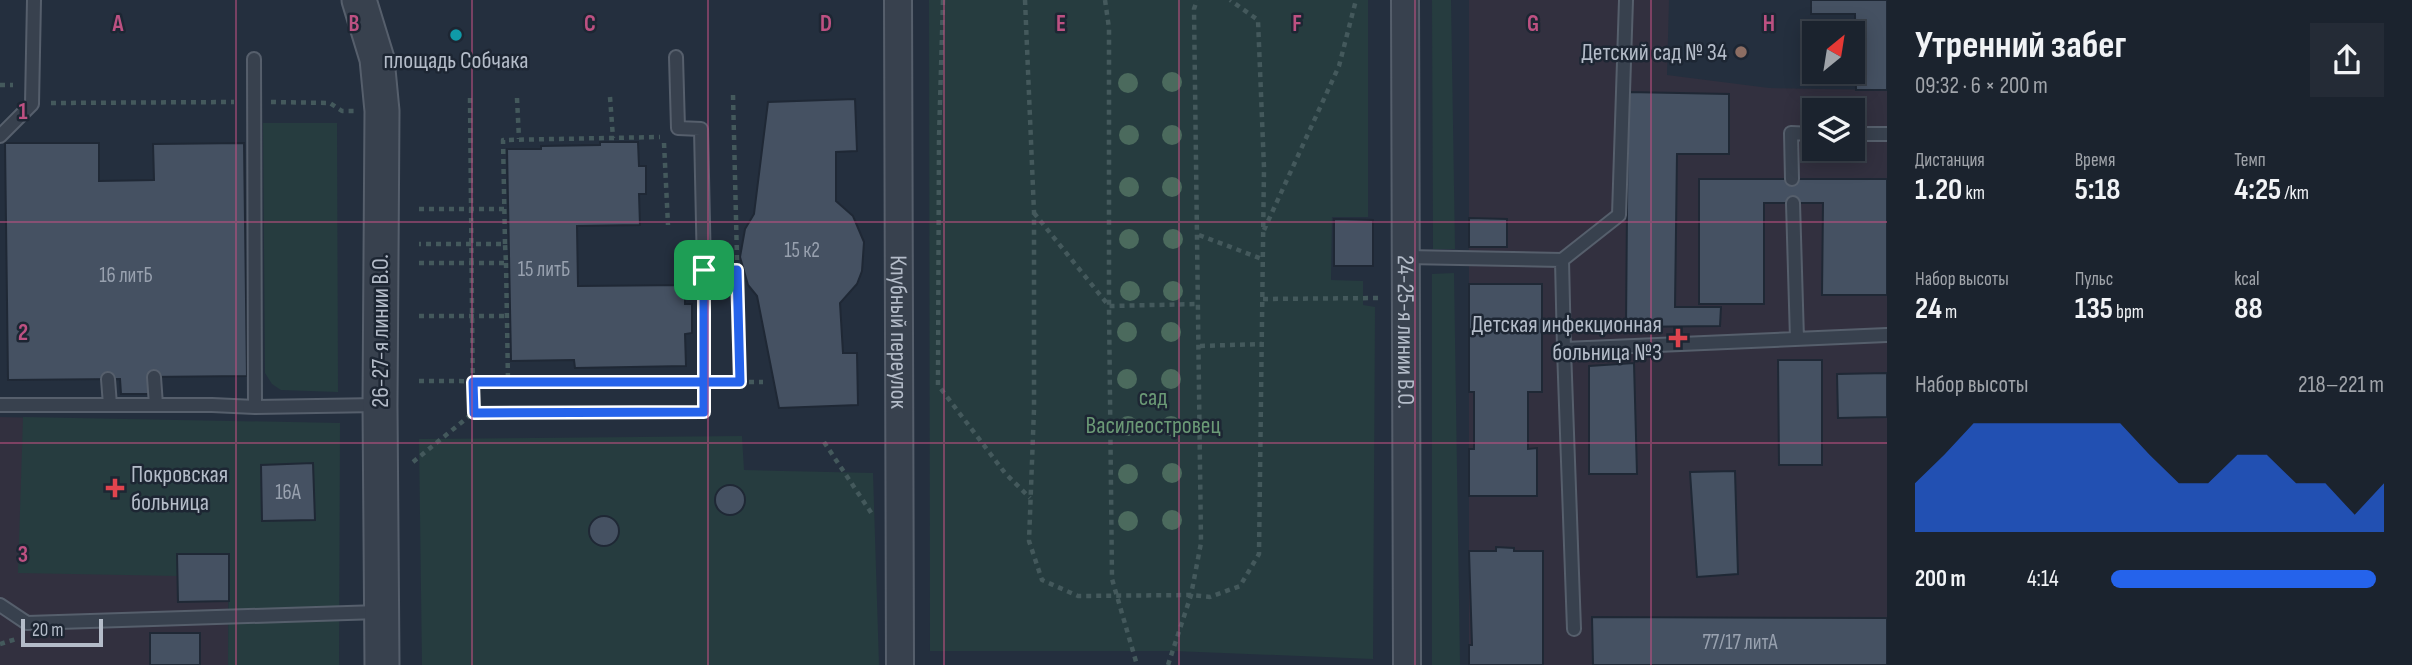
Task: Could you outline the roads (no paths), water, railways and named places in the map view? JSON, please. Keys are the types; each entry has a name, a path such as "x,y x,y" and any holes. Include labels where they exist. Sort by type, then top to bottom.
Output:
{"street":[{"name":"26-27-я линии В.О.","path":"359,0 377,59 382,111 382,665"},
{"name":"Клубный переулок","path":"898,0 900,665"},
{"name":"24-25-я линии В.О.","path":"1405,0 1407,665"}],"lane":[{"path":"0,135 32,104 34,0"},
{"path":"1406,257 1562,260 1619,215 1626,0"},
{"path":"676,57 678,128 701,129 704,270"},
{"path":"254,59 255,407"},
{"path":"1792,179 1791,134 1802,134"},
{"path":"1865,134 1887,134"},
{"path":"1793,203 1797,339"},
{"path":"1562,260 1574,629"},
{"path":"1564,349 1887,335"},
{"path":"155,377 156,405"},
{"path":"108,379 110,405"},
{"path":"0,405 380,405"},
{"path":"0,605 27,623 382,612"}],"place":[{"name":"площадь Собчака","path":"456,35"},
{"name":"Детский сад № 34","path":"1741,52"},
{"name":"Детская инфекционная больница №3","path":"1678,338"},
{"name":"Покровская больница","path":"115,488"}],"park label":[{"name":"сад Василеостровец","path":"1153,411"}]}
